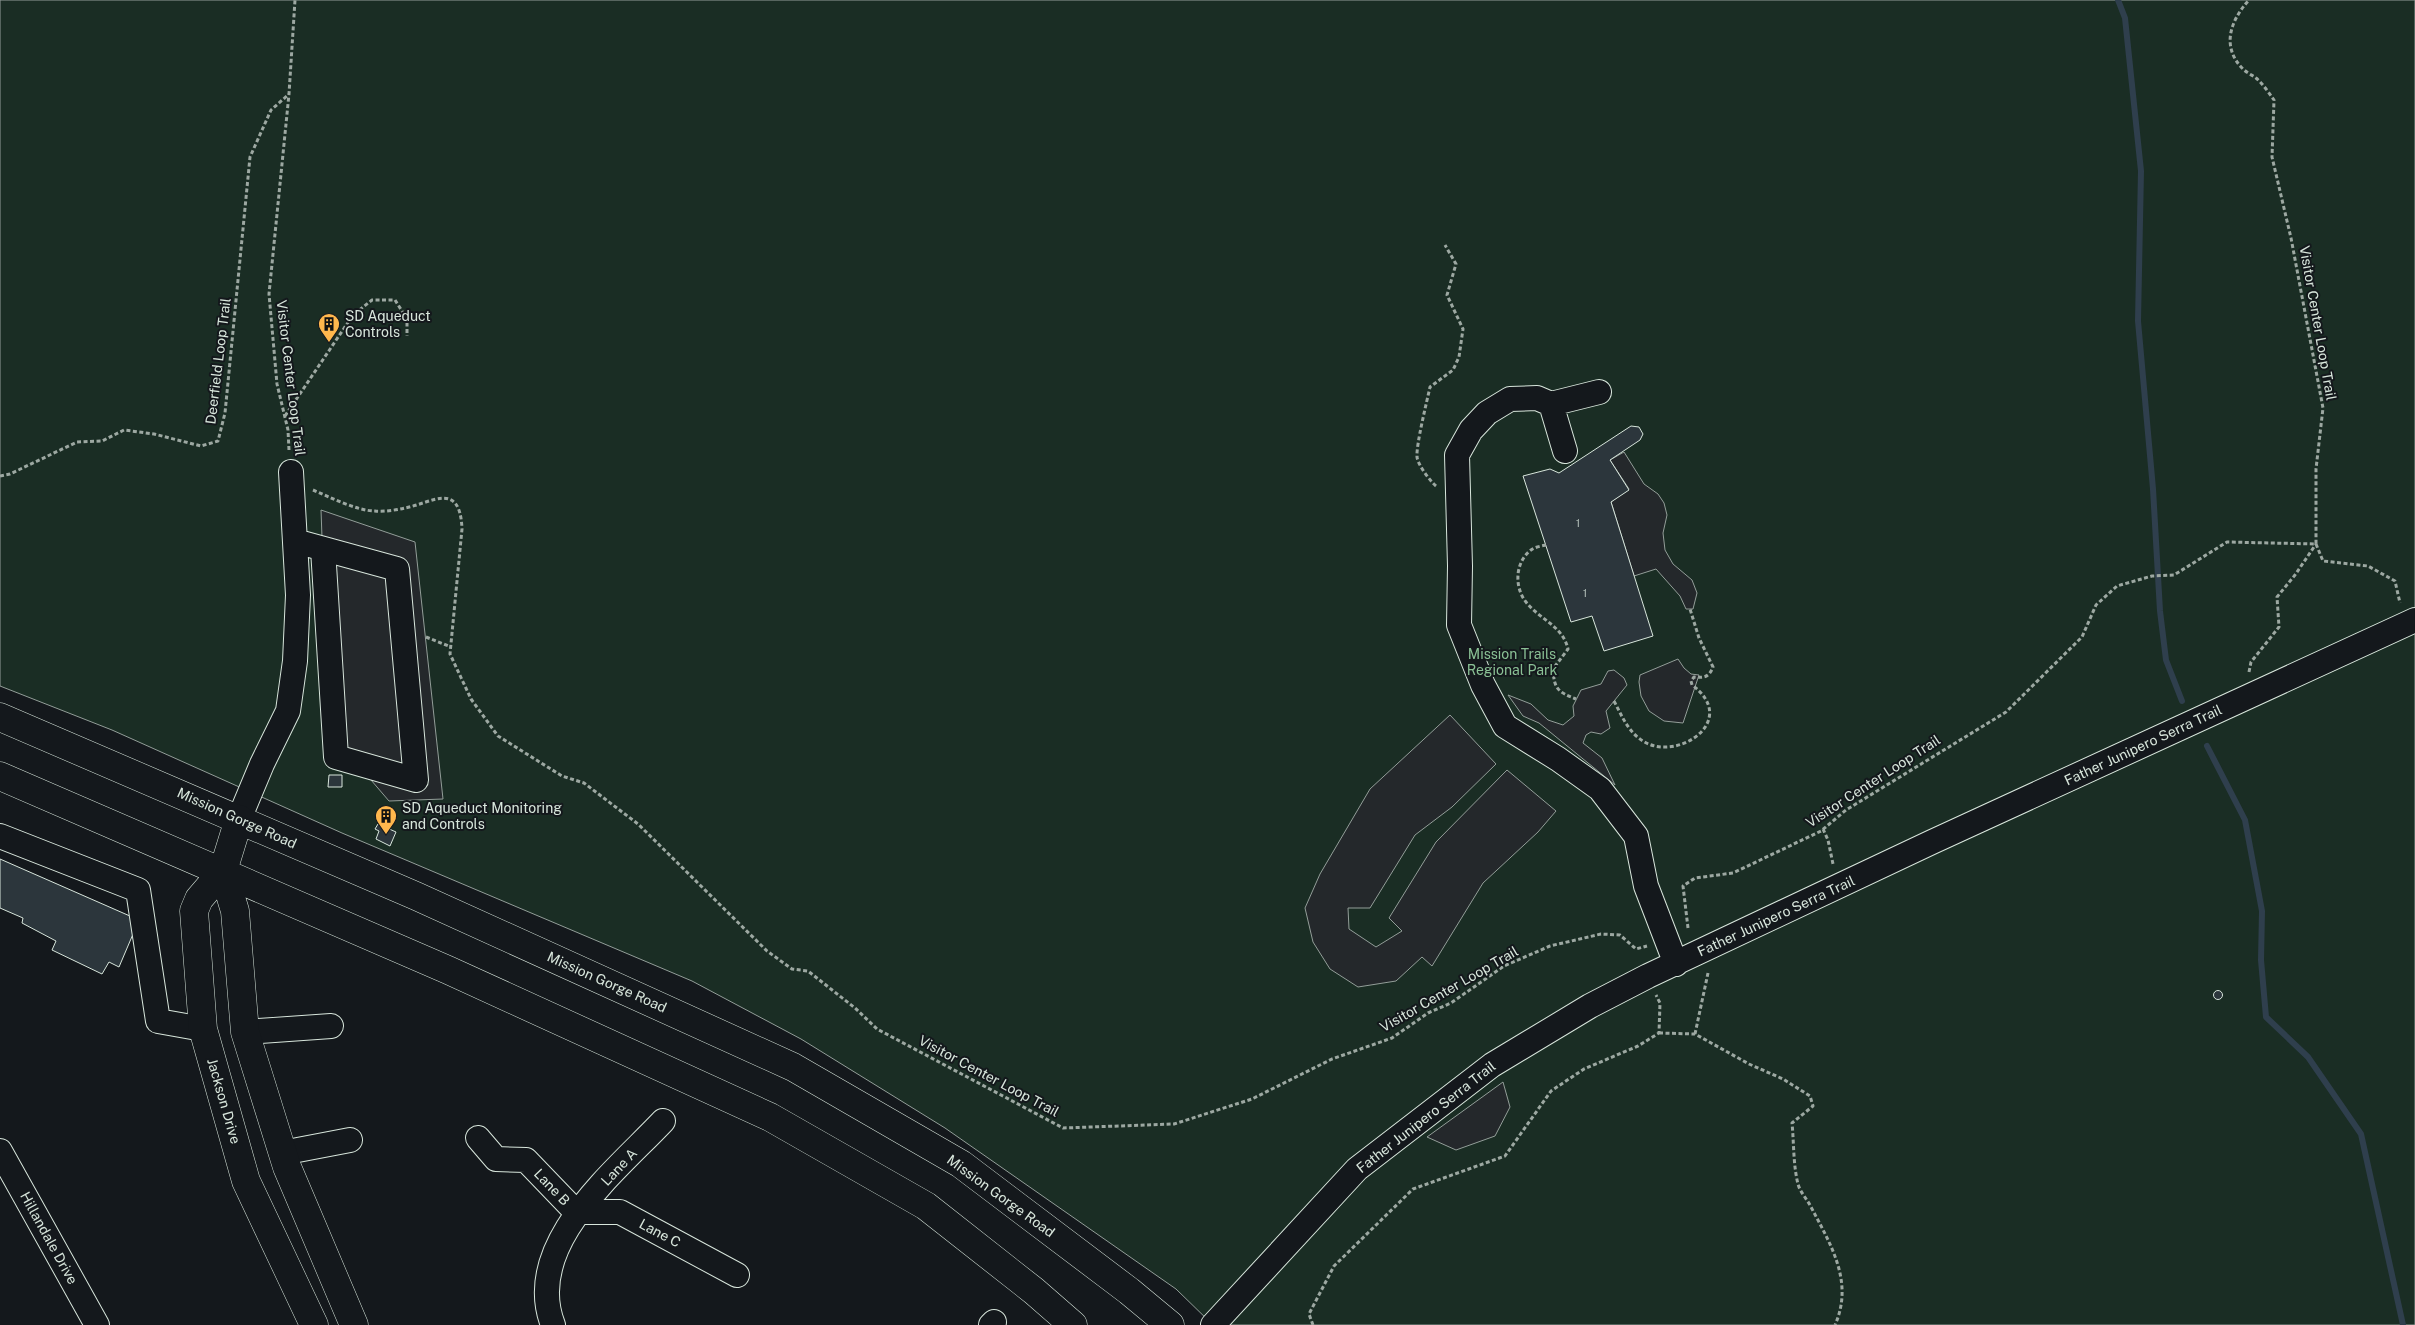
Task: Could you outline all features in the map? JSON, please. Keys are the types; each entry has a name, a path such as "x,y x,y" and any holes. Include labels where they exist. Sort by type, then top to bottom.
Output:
{"main road":[{"name":"Mission Gorge Road","path":"0,717 239,819 793,1067 961,1164 1129,1291 1170,1325"},
{"path":"0,776 457,974 770,1117 926,1206 1034,1290 1073,1325"},
{"name":"Jackson Drive","path":"239,819 223,872 199,899 194,911 203,1029 246,1180 314,1325"},
{"path":"223,872 235,912 245,1032 282,1153 354,1325"}],"street":[{"path":"1599,392 1551,404 1537,398 1510,399 1487,413 1471,430 1457,455 1460,566 1459,625 1483,685 1505,726 1558,759 1600,789 1636,836 1646,886 1676,964"},
{"path":"1551,404 1565,451"},
{"path":"239,819 262,764 288,711 295,661 298,595 291,472"},
{"path":"295,541 397,569 416,780 336,757 323,549"},
{"name":"Father Junipero Serra Trail","path":"1213,1325 1357,1169 1492,1065 1590,1006 1648,976 1842,885 2410,622"},
{"path":"0,836 138,890 158,1021 203,1029"},
{"path":"245,1032 331,1026"},
{"name":"Lane A","path":"551,1324 548,1304 550,1267 556,1249 576,1212 662,1121"},
{"name":"Lane B","path":"478,1138 496,1160 526,1160 576,1212"},
{"path":"282,1153 350,1140"},
{"name":"Hillandale Drive","path":"0,1151 97,1325"},
{"name":"Lane C","path":"576,1212 620,1212 738,1275"}],"path":[{"name":"Visitor Center Loop Trail","path":"295,0 289,94 269,294 277,384 285,417 291,472 309,488 336,500 373,512 406,508 432,498 443,498 456,504 461,514 462,529 450,654 471,699 498,736 562,776 584,783 638,824 767,951 792,969 808,971 855,1008 877,1029 1062,1128 1174,1124 1252,1099 1332,1059 1392,1038 1428,1013 1451,1003 1504,966 1550,946 1601,934 1620,935 1636,949 1688,932 1683,886 1695,878 1733,873 1823,829 1846,810 2006,712 2082,637 2096,605 2117,586 2152,576 2174,576 2227,542 2316,544 2316,469 2323,408 2291,238 2272,157 2274,100 2258,79 2243,70 2231,50 2231,30 2237,13 2249,0"},
{"name":"Deerfield Loop Trail","path":"0,476 10,474 77,442 102,441 124,430 154,434 200,446 218,441 225,413 250,157 271,110 289,94"},
{"path":"1445,245 1456,264 1447,295 1463,329 1459,357 1453,370 1430,387 1417,457 1432,483 1444,493 1457,493"},
{"path":"285,417 353,314 372,300 395,300 407,319 407,336"},
{"path":"2316,544 2323,562 2368,566 2394,581 2410,622"},
{"path":"2258,692 2249,677 2251,662 2279,627 2277,597 2316,544"},
{"path":"1546,545 1531,550 1520,565 1517,584 1526,602 1566,639 1568,649 1553,669 1554,683 1562,693 1576,699"},
{"path":"1614,701 1627,727 1644,742 1665,748 1700,736 1708,723 1710,711 1708,702 1700,690 1692,686 1691,681 1694,677 1703,678 1710,674 1714,667 1698,638 1690,609"},
{"path":"1823,829 1842,885"},
{"path":"1695,1034 1709,969 1702,951"},
{"path":"1648,976 1660,1003 1659,1033"},
{"path":"1313,1325 1309,1314 1334,1266 1413,1189 1506,1156 1551,1091 1584,1069 1638,1046 1659,1033 1695,1034 1749,1064 1783,1079 1810,1096 1813,1106 1792,1123 1794,1159 1798,1186 1810,1204 1835,1256 1844,1287 1835,1325"}],"green space":[{"name":"Mission Trails Regional Park","path":"0,0 2415,0 2415,1325 1213,1325 1176,1289 945,1128 801,1039 692,981 342,833 112,730 0,686"}],"shaded area":[{"path":"1624,452 1644,484 1658,494 1664,503 1667,515 1663,533 1665,550 1673,564 1692,580 1697,593 1693,609 1686,609 1680,596 1656,569 1634,576 1611,502 1629,489 1610,460"},
{"path":"321,510 415,542 443,799 389,801 329,731"},
{"path":"1678,659 1691,674 1699,675 1683,723 1664,721 1649,711 1641,696 1639,682 1640,675"},
{"path":"1614,670 1624,678 1627,685 1606,711 1610,728 1601,734 1591,732 1586,735 1583,743 1602,758 1615,785 1539,723 1523,716 1508,695 1531,704 1548,720 1563,725 1574,716 1573,706 1581,690 1601,684 1608,671"},
{"path":"1450,715 1496,764 1452,807 1415,835 1370,908 1348,908 1349,929 1376,947 1402,931 1389,918 1436,842 1507,770 1556,811 1538,832 1483,883 1432,966 1422,957 1396,981 1358,987 1330,969 1313,942 1305,908 1320,874 1370,789"},
{"path":"1503,1082 1510,1107 1495,1136 1456,1150 1427,1137"}],"building":[{"path":"1631,426 1639,427 1643,434 1640,440 1610,460 1629,490 1611,502 1653,636 1604,651 1592,616 1571,622 1523,476 1550,469 1559,473"},
{"path":"329,775 342,775 342,787 328,787"},
{"name":"SD Aqueduct Monitoring and Controls","path":"378,824 396,832 390,846 376,839 379,831 375,829"},
{"path":"0,859 139,920 119,967 109,962 102,974 52,950 56,941 22,923 23,918 0,908"},
{"path":"2218,990 2223,995 2218,1000 2213,995"}],"waterway":[{"path":"2118,0 2125,18 2141,171 2138,321 2153,489 2160,611 2166,660 2182,701"},
{"path":"2207,746 2245,820 2262,911 2261,960 2266,1017 2308,1057 2361,1134 2403,1325"}],"place":[{"name":"SD Aqueduct Controls","path":"329,343"},
{"name":"SD Aqueduct Monitoring and Controls","path":"386,835"}]}
